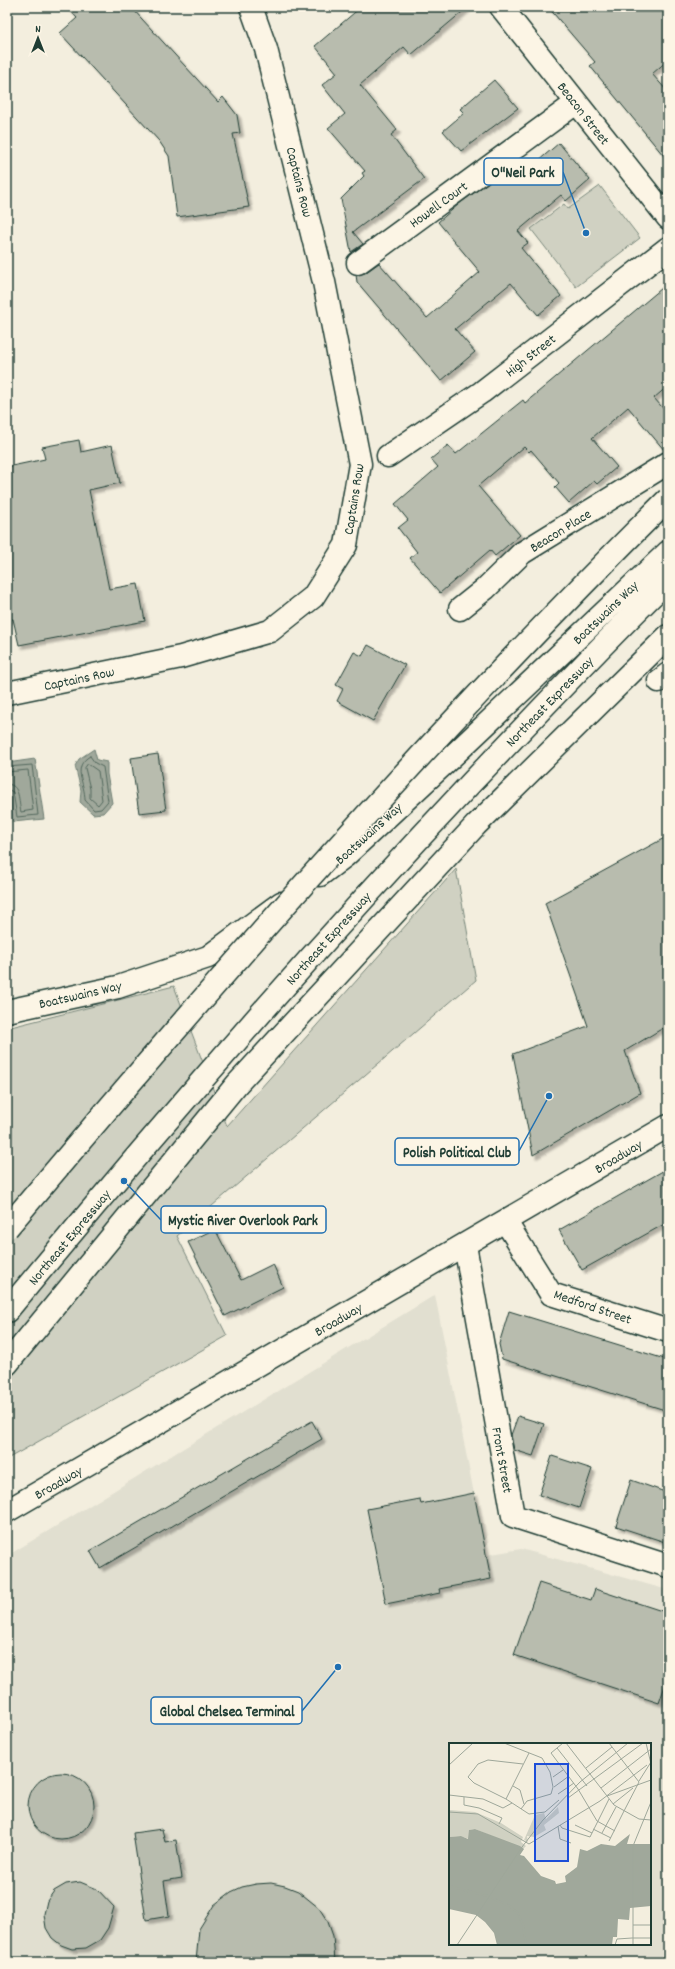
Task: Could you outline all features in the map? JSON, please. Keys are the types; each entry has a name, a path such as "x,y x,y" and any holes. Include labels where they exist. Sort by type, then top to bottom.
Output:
{"main road":[{"name":"Captains Row","path":"7,693 181,657 270,631 313,597 346,545 360,464 324,282 268,56 251,7"},
{"name":"Beacon Street","path":"502,7 668,218"},
{"name":"Howell Court","path":"358,263 576,103"},
{"name":"High Street","path":"388,456 482,392 668,248"},
{"name":"Beacon Place","path":"460,609 485,589 522,553 668,462"},
{"path":"7,1228 191,1010 361,821 582,585 668,499"},
{"name":"Boatswains Way","path":"7,1011 118,987 208,957 345,856 668,552"},
{"name":"Northeast Expressway","path":"7,1312 179,1105 306,961 561,688 668,581"},
{"path":"7,1364 238,1084 275,1042 476,825 668,636"},
{"name":"Broadway","path":"7,1511 506,1222 668,1126"},
{"name":"Medford Street","path":"506,1222 551,1294 668,1332"},
{"name":"Front Street","path":"465,1245 513,1516 668,1566"}],"shaded area":[{"path":"600,186 640,238 576,287 531,229 564,204 568,209"},
{"path":"456,869 476,980 177,1236 227,1336 7,1459 7,1028 174,986 227,1126"},
{"path":"435,1295 486,1555 521,1549 668,1590 668,1962 7,1962 7,1556"}],"water":[{"path":"94,749 97,760 107,762 107,774 112,803 103,813 93,814 80,802 81,790 75,766 79,759"},
{"path":"35,759 44,819 13,822 7,780 7,763"}],"building":[{"path":"67,7 131,7 218,102 223,97 237,115 240,133 233,134 249,207 177,217 169,156 159,141 60,33 77,18"},
{"path":"361,7 468,7 411,55 404,47 360,85 397,130 391,135 424,179 353,232 363,244 351,252 341,199 364,176 362,173 365,171 328,128 345,114 322,85 337,73 315,46"},
{"path":"548,7 668,7 668,60 652,74 668,92 668,161 590,66 595,62"},
{"path":"494,80 518,108 461,151 443,131 464,113 460,109"},
{"path":"559,143 590,180 566,201 561,195 518,231 528,243 521,248 561,296 538,315 511,283 455,329 475,352 441,381 357,282 356,275 365,273 379,263 427,318 480,272 438,222 459,204 515,163 524,173"},
{"path":"668,283 668,386 654,398 668,414 668,451 665,451 628,407 592,438 617,467 597,484 594,481 569,503 555,487 559,483 531,450 529,452 524,447 478,486 520,535 495,556 490,550 440,593 410,558 417,552 398,528 408,520 395,504 438,467 431,459 448,445 456,454 523,400 525,403"},
{"path":"79,440 81,452 112,445 120,483 89,490 109,589 138,584 145,621 19,645 13,619 7,620 7,467 45,459 42,447"},
{"path":"368,645 405,665 373,721 337,701 343,689 336,685 354,652 362,656"},
{"path":"158,754 166,810 139,813 131,758"},
{"path":"668,836 668,1025 625,1051 640,1093 533,1155 513,1054 588,1026 545,903"},
{"path":"668,1168 668,1222 582,1270 559,1230"},
{"path":"215,1229 241,1280 273,1264 283,1287 225,1316 188,1242"},
{"path":"509,1311 668,1360 668,1411 502,1359 499,1344"},
{"path":"518,1416 544,1424 533,1456 514,1450 511,1435"},
{"path":"312,1421 322,1439 100,1568 90,1551"},
{"path":"552,1456 592,1469 579,1508 539,1495"},
{"path":"631,1480 668,1493 668,1543 616,1526"},
{"path":"474,1493 491,1579 439,1589 440,1593 386,1604 367,1509 420,1499 421,1504"},
{"path":"539,1583 591,1600 595,1589 668,1613 668,1677 659,1703 514,1655"},
{"path":"55,1773 67,1773 74,1775 85,1782 92,1793 94,1806 92,1819 85,1830 74,1837 67,1839 55,1839 48,1837 37,1830 30,1819 28,1812 28,1800 30,1793 37,1782 48,1775"},
{"path":"162,1829 165,1842 176,1840 182,1878 164,1881 169,1916 146,1920 133,1833"},
{"path":"80,1882 97,1889 114,1907 108,1928 100,1940 86,1948 72,1949 61,1945 52,1938 46,1928 44,1914 47,1901 54,1891 66,1884"},
{"path":"271,1883 298,1891 319,1908 328,1922 333,1936 335,1962 196,1962 199,1929 214,1905 231,1892 242,1887"}],"place":[{"name":"O\"Neil Park","path":"586,233"},
{"name":"Polish Political Club","path":"549,1096"},
{"name":"Mystic River Overlook Park","path":"124,1181"},
{"name":"Global Chelsea Terminal","path":"338,1667"}]}
